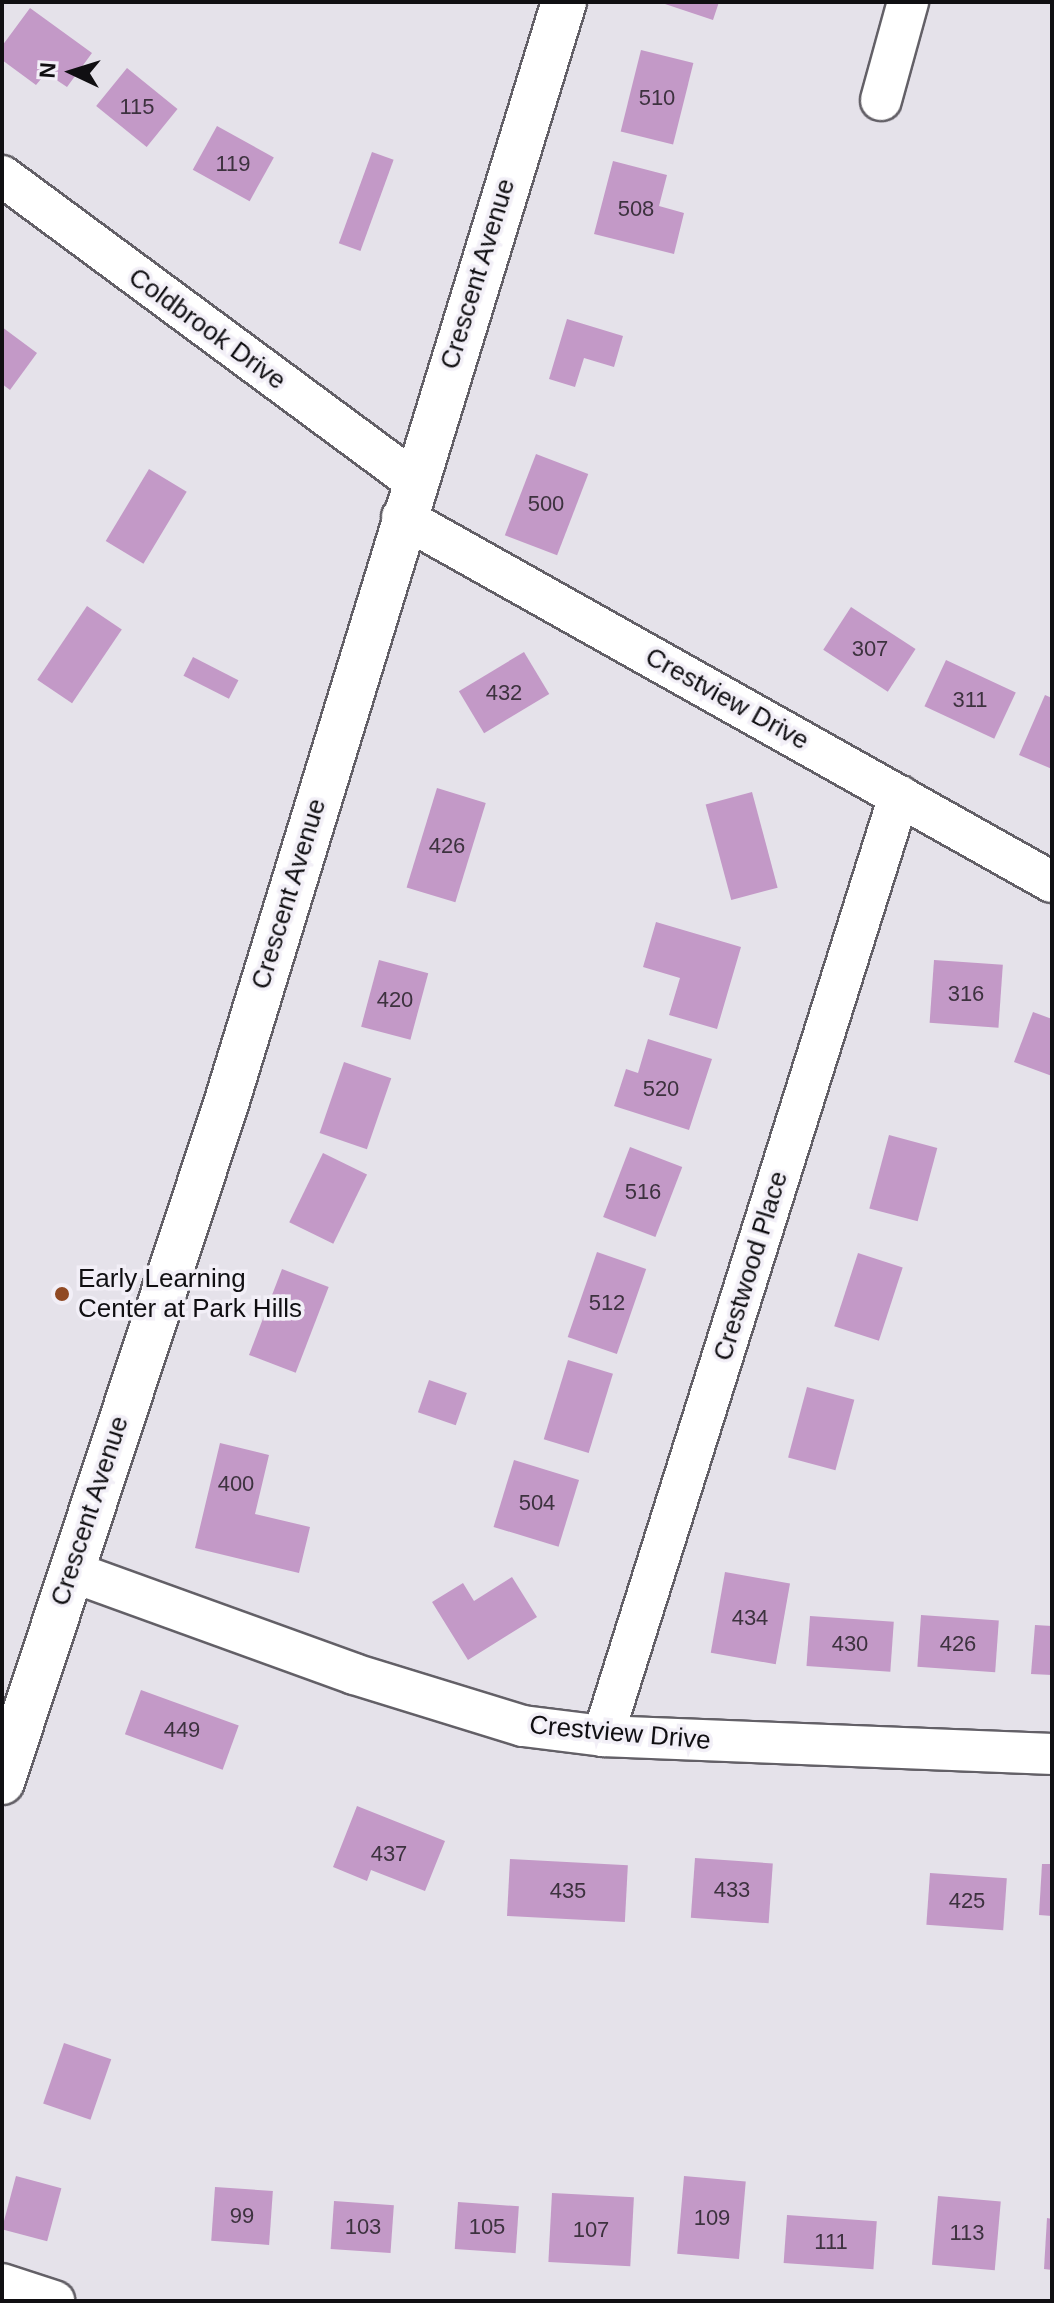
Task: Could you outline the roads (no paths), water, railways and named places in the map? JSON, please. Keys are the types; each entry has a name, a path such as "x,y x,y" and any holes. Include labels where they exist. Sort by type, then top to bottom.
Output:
{"street":[{"name":"Crescent Avenue","path":"2,1782 226,1104 408,498 564,2"},
{"path":"881,100 908,2"},
{"name":"Coldbrook Drive","path":"2,176 408,498"},
{"name":"Crestview Drive","path":"408,498 899,796 1052,882"},
{"name":"Crestwood Place","path":"603,1736 899,796"},
{"name":"Crestview Drive","path":"70,1571 474,1714 603,1736 1052,1754"},
{"path":"2,2284 54,2301"}],"place":[{"name":"Early Learning Center at Park Hills","path":"62,1294"}]}
